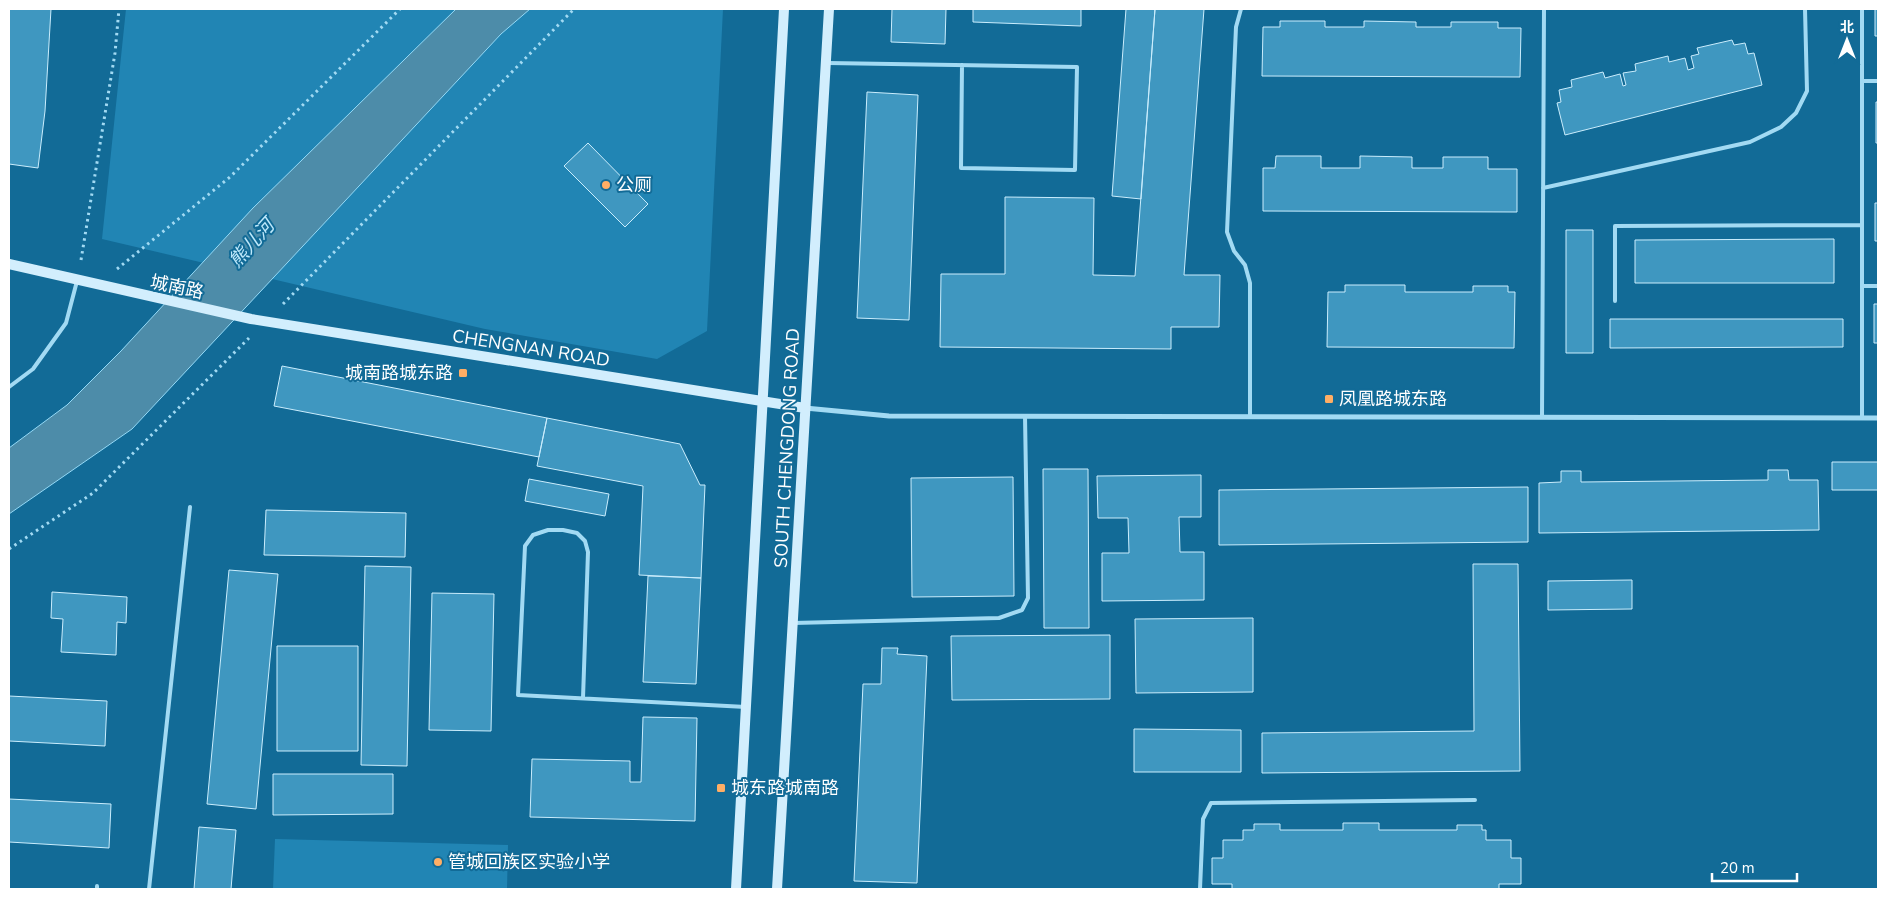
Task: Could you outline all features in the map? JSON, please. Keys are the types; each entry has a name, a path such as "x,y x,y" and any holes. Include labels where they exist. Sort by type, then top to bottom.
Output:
{"main road":[{"name":"SOUTH CHENGDONG ROAD","path":"736,889 784,9"},
{"name":"SOUTH CHENGDONG ROAD","path":"777,889 829,9"},
{"path":"9,264 97,285"},
{"name":"城南路","path":"97,285 251,320"},
{"name":"CHENGNAN ROAD","path":"251,320 806,408"}],"street":[{"path":"806,408 890,416 1878,418"}],"lane":[{"path":"1242,9 1239,11 1236,28 1227,232 1234,251 1244,266 1250,282 1250,417"},
{"path":"1542,417 1544,9"},
{"path":"1543,188 1750,142 1781,127 1796,113 1807,91 1805,9"},
{"path":"1862,9 1862,418"},
{"path":"826,62 1077,67 1075,170 960,168 962,65"},
{"path":"1862,81 1878,81"},
{"path":"1615,300 1615,226 1862,225"},
{"path":"9,387 33,369 66,323 78,280"},
{"path":"1862,286 1878,286"},
{"path":"793,623 999,618 1022,610 1028,598 1025,416"},
{"path":"149,889 190,507"},
{"path":"583,698 588,552 585,541 577,533 548,530 533,535 525,546 518,695 746,707"},
{"path":"1200,889 1203,819 1211,803 1475,800"}],"path":[{"path":"78,280 115,52 119,9"},
{"path":"97,285 230,176 400,9"},
{"path":"9,549 93,493 574,9"}],"shaded area":[{"path":"126,9 723,9 707,331 657,359 485,329 102,239"},
{"path":"275,839 508,845 507,889 273,889"}],"water":[{"name":"熊儿河","path":"456,9 530,9 501,34 132,429 9,514 9,448 67,405 121,351 253,208"}],"building":[{"path":"9,9 51,9 45,111 38,168 9,164"},
{"path":"892,9 946,9 945,44 891,42"},
{"path":"973,9 1081,9 1081,26 973,22"},
{"path":"1126,9 1155,9 1141,199 1112,196"},
{"path":"1155,9 1204,9 1184,275 1220,275 1219,327 1171,327 1171,349 940,347 941,274 1005,274 1005,197 1094,198 1093,275 1135,276"},
{"path":"1875,9 1878,9 1878,36 1875,36"},
{"path":"1280,21 1325,21 1325,27 1364,27 1364,21 1416,22 1416,27 1451,27 1451,22 1498,22 1498,28 1521,28 1520,77 1262,76 1263,27 1280,27"},
{"path":"1732,40 1734,45 1745,43 1748,54 1754,53 1762,85 1565,135 1557,103 1561,102 1559,90 1572,87 1571,80 1603,72 1605,78 1620,74 1623,86 1626,85 1623,73 1636,71 1635,64 1668,56 1669,62 1685,58 1688,70 1694,68 1691,56 1699,54 1697,48"},
{"path":"867,92 918,95 909,320 857,318"},
{"path":"1876,102 1878,102 1878,143 1876,143"},
{"name":"公厕","path":"588,143 648,204 625,227 564,166"},
{"path":"1276,156 1321,156 1321,168 1360,168 1360,156 1412,157 1412,168 1443,168 1443,157 1488,157 1488,169 1517,169 1517,212 1263,211 1263,168 1275,168"},
{"path":"1875,203 1878,203 1878,241 1875,241"},
{"path":"1566,230 1593,230 1593,353 1566,353"},
{"path":"1834,239 1834,283 1635,283 1635,240"},
{"path":"1345,285 1405,285 1405,292 1473,292 1473,286 1508,286 1508,292 1515,292 1514,348 1327,347 1328,292 1345,292"},
{"path":"1874,304 1878,304 1878,343 1874,343"},
{"path":"1610,319 1843,319 1843,347 1610,348"},
{"path":"282,366 547,418 539,457 274,406"},
{"path":"547,418 680,444 700,485 705,485 701,578 639,575 643,486 537,466"},
{"path":"1832,462 1878,462 1878,490 1832,490"},
{"path":"1043,469 1088,469 1089,628 1044,628"},
{"path":"1768,470 1788,470 1789,480 1818,480 1819,530 1539,533 1539,483 1561,482 1561,471 1581,471 1581,482 1768,480"},
{"path":"1201,475 1201,517 1179,517 1180,552 1204,552 1204,600 1102,601 1102,553 1129,553 1128,518 1098,518 1097,476"},
{"path":"1013,477 1014,596 912,597 911,478"},
{"path":"529,479 609,494 605,516 525,501"},
{"path":"1528,487 1528,542 1219,545 1219,490"},
{"path":"266,510 406,513 405,557 264,555"},
{"path":"1473,564 1518,564 1520,771 1262,773 1262,733 1474,731"},
{"path":"365,566 411,567 407,766 361,765"},
{"path":"229,570 278,574 256,809 207,804"},
{"path":"648,576 701,578 696,684 643,682"},
{"path":"1632,580 1632,609 1548,610 1548,581"},
{"path":"52,592 127,597 126,623 117,622 116,655 61,652 63,619 51,618"},
{"path":"432,593 494,594 491,731 429,730"},
{"path":"1253,618 1253,692 1136,693 1135,619"},
{"path":"1110,635 1110,699 952,700 951,636"},
{"path":"277,646 358,646 358,751 277,751"},
{"path":"882,648 898,648 897,654 927,656 917,883 854,881 863,684 881,684"},
{"path":"9,696 107,701 105,746 9,741"},
{"path":"643,717 697,718 695,821 530,817 532,759 630,761 630,782 641,782"},
{"path":"1134,729 1241,730 1241,772 1134,772"},
{"path":"273,774 393,774 393,814 273,815"},
{"path":"9,799 111,804 109,848 9,842"},
{"path":"1343,823 1379,823 1379,830 1457,830 1457,825 1482,825 1482,830 1486,830 1486,840 1511,840 1511,858 1521,858 1521,884 1499,884 1499,889 1232,889 1232,884 1212,884 1212,858 1223,858 1223,840 1243,840 1243,830 1254,830 1254,824 1280,824 1280,830 1343,830"},
{"path":"199,827 236,830 231,889 194,889"}],"place":[{"name":"公厕","path":"606,185"},
{"name":"城南路城东路","path":"463,373"},
{"name":"凤凰路城东路","path":"1329,399"},
{"name":"城东路城南路","path":"721,788"},
{"name":"管城回族区实验小学","path":"438,862"}]}
